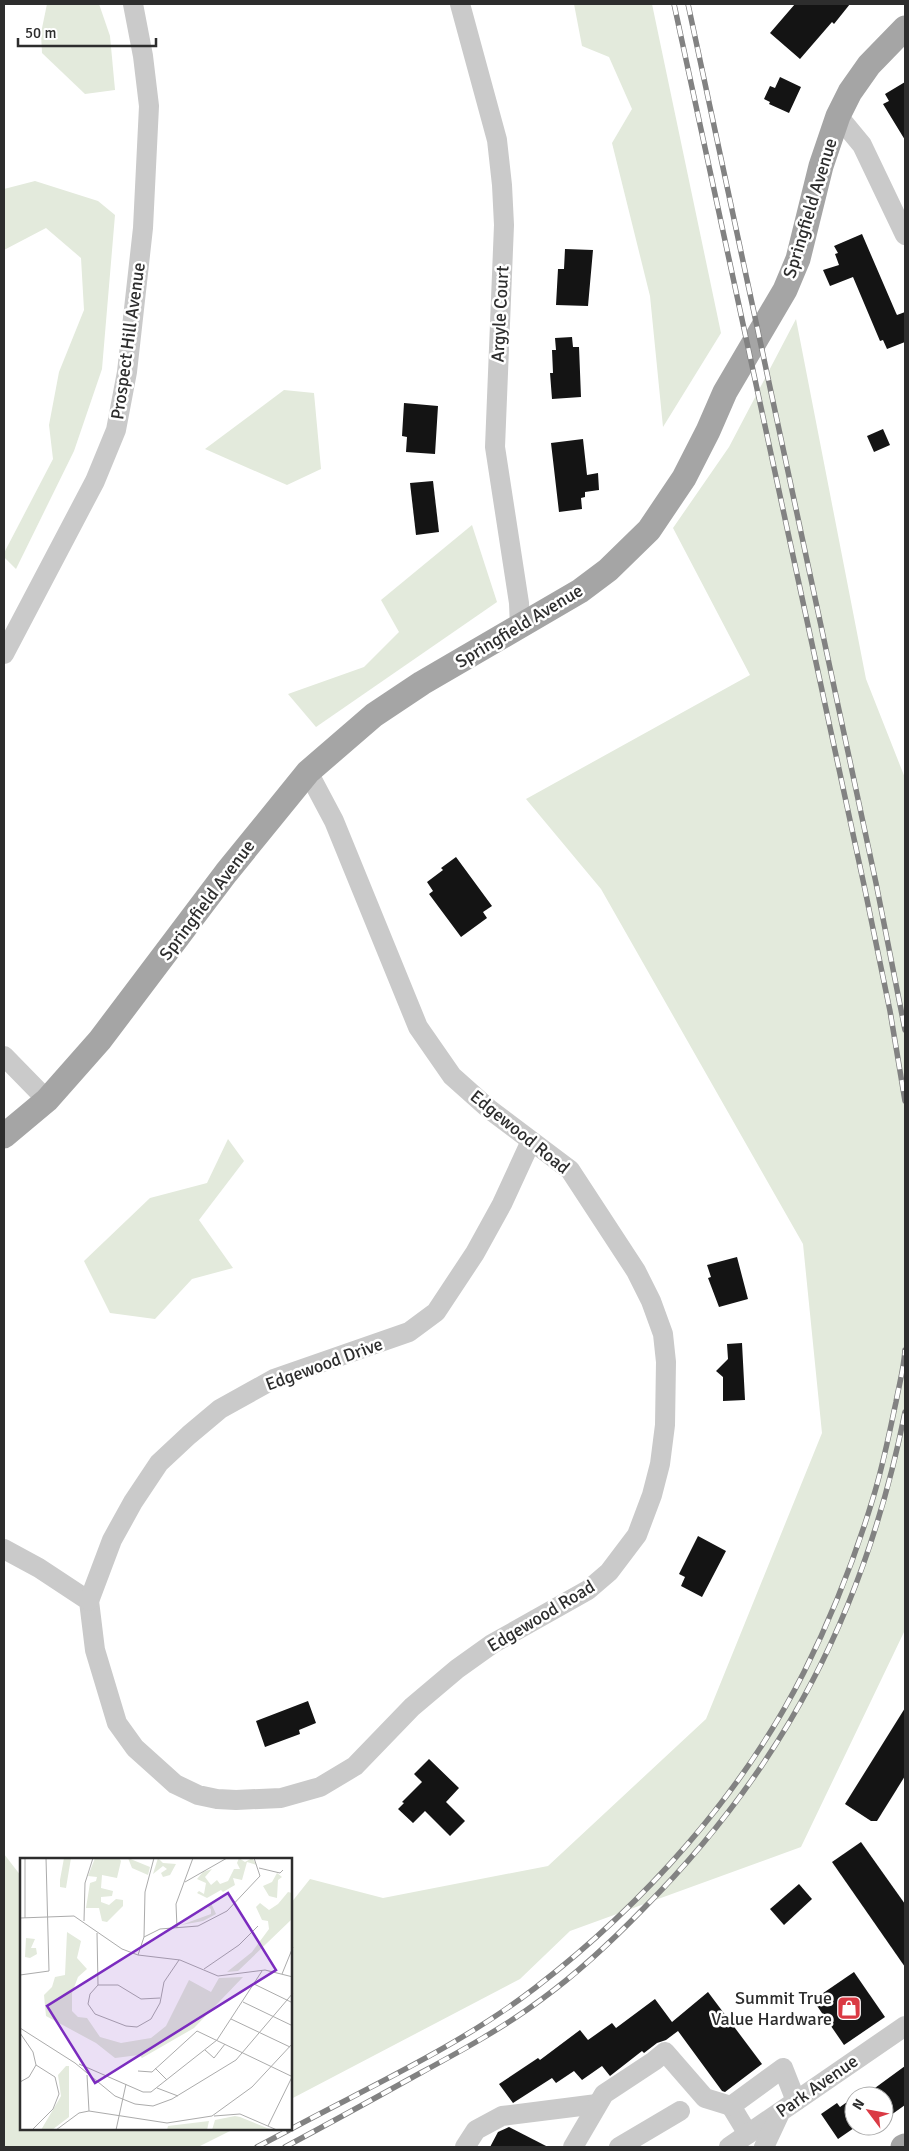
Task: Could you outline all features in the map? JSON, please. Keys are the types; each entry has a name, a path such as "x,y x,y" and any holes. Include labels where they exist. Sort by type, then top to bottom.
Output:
{"main road":[{"name":"Springfield Avenue","path":"4,1136 47,1100 100,1040 226,873 308,772 374,716 422,683 520,628 580,591 608,570 649,530 684,478 725,392 785,290 798,258 821,166 838,116 850,92 869,65 905,28"}],"street":[{"name":"Prospect Hill Avenue","path":"4,654 11,622 95,480 116,430 127,372 143,228 149,106 143,56 133,4"},
{"name":"Argyle Court","path":"460,4 497,140 502,185 504,225 495,447 519,603 520,628"},
{"path":"838,116 862,145 905,235"},
{"name":"Edgewood Road","path":"89,1601 96,1650 117,1723 135,1748 175,1784 198,1795 217,1799 250,1800 281,1798 320,1787 341,1776 355,1766 412,1707 457,1669 492,1644 588,1590 609,1572 637,1535 652,1495 660,1464 665,1425 666,1362 663,1334 651,1301 636,1271 570,1170 489,1109 452,1076 418,1027 334,821 308,772"},
{"path":"4,1056 47,1100"},
{"name":"Edgewood Drive","path":"89,1601 112,1540 133,1502 159,1463 189,1434 220,1409 274,1379 409,1332 436,1312 475,1253 502,1204 531,1141"},
{"path":"4,1549 39,1568 89,1601"},
{"name":"Park Avenue","path":"729,2147 905,2026"},
{"path":"573,2147 604,2094 665,2052 705,2098 731,2106 748,2134"},
{"path":"731,2106 783,2068 788,2106 764,2147"},
{"path":"465,2147 476,2130 502,2116 597,2104"},
{"path":"619,2147 680,2111"}],"shaded area":[{"path":"47,4 99,4 110,36 115,90 85,94 42,53 41,33"},
{"path":"574,4 652,4 721,333 663,427 650,296 612,143 632,109 609,57 582,46"},
{"path":"35,181 98,201 115,215 102,369 74,451 16,569 4,557 4,553 53,459 49,425 59,372 84,310 81,258 46,228 4,250 4,189"},
{"path":"796,319 866,679 905,778 905,1630 801,1847 570,1931 520,1979 292,2098 292,1902 310,1879 383,1898 548,1866 706,1719 822,1433 803,1244 601,889 526,799 750,675 673,528 729,447"},
{"path":"284,390 314,393 321,469 287,485 205,449"},
{"path":"472,525 497,602 316,727 288,694 364,667 399,632 381,600"},
{"path":"228,1139 244,1161 199,1220 233,1268 192,1279 155,1319 110,1313 84,1261 150,1198 207,1183"},
{"path":"4,1854 20,1875 20,2131 230,2131 198,2147 4,2147"}],"building":[{"path":"795,4 850,4 834,24 832,22 800,59 770,33"},
{"path":"780,77 801,87 789,113 769,104 770,102 764,99 770,86 775,88"},
{"path":"905,82 905,140 883,104 889,101 885,94"},
{"path":"862,234 897,315 905,312 905,342 887,349 883,340 880,341 853,277 830,286 823,270 839,265 835,254 838,253 834,246"},
{"path":"565,249 593,250 588,306 556,305 558,269 564,269"},
{"path":"572,337 573,347 579,347 581,397 552,399 550,373 553,373 552,350 556,350 555,338"},
{"path":"404,403 438,406 435,454 406,452 407,437 402,436"},
{"path":"883,429 890,445 874,452 867,436"},
{"path":"583,439 587,475 598,473 599,490 585,492 585,497 581,498 582,509 559,512 551,443"},
{"path":"433,481 439,532 416,535 410,483"},
{"path":"456,857 492,906 483,912 487,918 461,937 429,894 433,891 427,882"},
{"path":"737,1257 748,1299 719,1307 708,1278 711,1277 707,1265"},
{"path":"742,1343 745,1400 723,1401 723,1377 716,1371 728,1359 727,1344"},
{"path":"698,1536 726,1551 702,1597 681,1586 685,1577 679,1574"},
{"path":"308,1701 316,1723 299,1730 300,1734 265,1747 256,1721"},
{"path":"905,1708 905,1776 877,1821 871,1821 845,1804"},
{"path":"429,1759 459,1788 446,1802 465,1821 450,1836 425,1811 413,1823 398,1809 404,1803 402,1802 422,1782 414,1774"},
{"path":"861,1842 905,1904 905,1967 832,1862"},
{"path":"799,1884 812,1899 784,1925 770,1909"},
{"name":"Summit True Value Hardware","path":"854,1972 885,2017 844,2045 813,2000"},
{"path":"708,1992 762,2064 725,2092 722,2091 678,2031 644,2053 642,2051 610,2076 602,2066 582,2080 574,2071 556,2083 552,2078 513,2103 499,2084 538,2058 540,2060 580,2030 588,2040 612,2023 616,2028 655,1999 672,2022"},
{"path":"905,2066 905,2105 894,2113 894,2086 878,2086"},
{"path":"837,2103 840,2107 844,2104 844,2135 838,2139 821,2114"},
{"path":"509,2127 548,2147 490,2147 498,2132"}],"railway":[{"path":"674,4 864,885 890,1011 905,1101"},
{"path":"688,4 876,883 905,1030"},
{"path":"292,2128 447,2046 507,2009 535,1988 575,1955 652,1884 720,1804 751,1761 779,1717 804,1672 851,1565 880,1474 904,1363 905,1350"},
{"path":"285,2147 463,2050 527,2010 556,1989 607,1944 644,1908 694,1854 739,1798 778,1740 813,1680 842,1618 868,1552 888,1484 905,1412"},
{"path":"257,2147 287,2131"}],"place":[{"name":"Summit True Value Hardware","path":"849,2008"}]}
